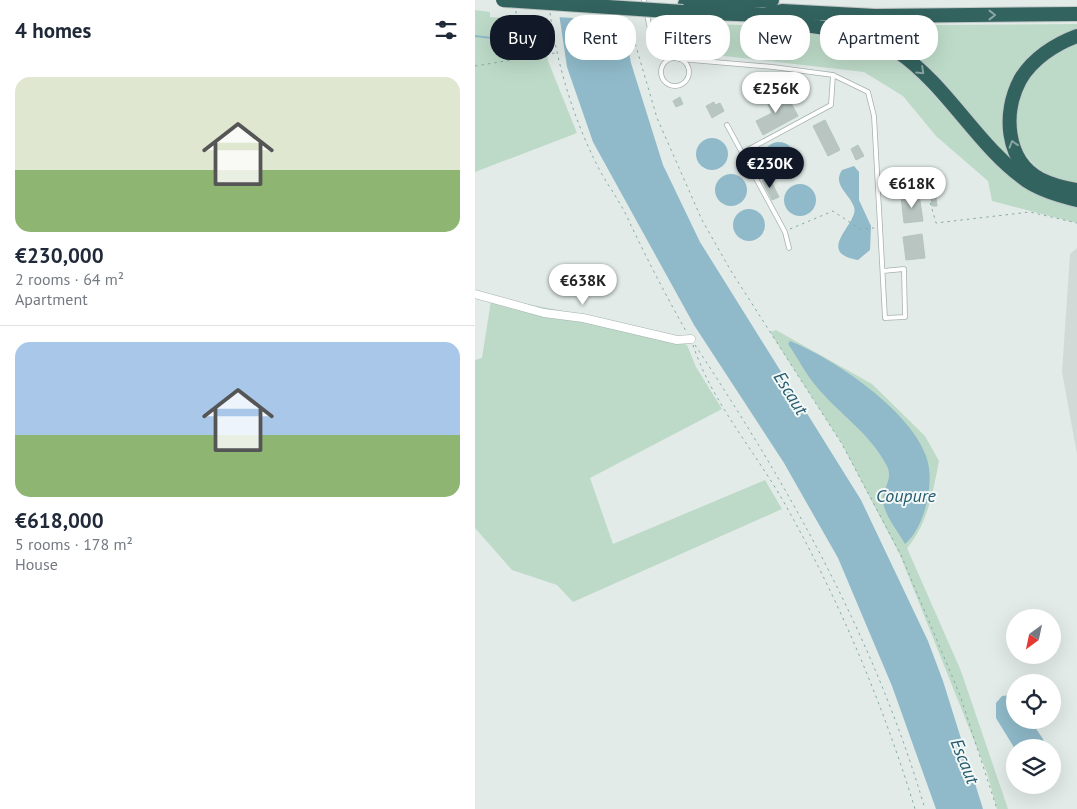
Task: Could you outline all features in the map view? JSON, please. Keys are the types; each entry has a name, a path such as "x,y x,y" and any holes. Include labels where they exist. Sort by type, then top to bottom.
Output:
{"highway":[{"path":"503,0 683,8 772,0"},
{"path":"617,0 763,15 782,11 875,16 1077,14"},
{"path":"810,25 831,28 882,42 918,69 987,143 1027,181 1048,192 1077,200"},
{"path":"1077,36 1049,50 1035,62 1021,79 1009,113 1013,149 1024,166 1039,178 1059,187 1077,190"}],"street":[{"path":"475,294 544,313 583,318 677,340 691,339"}],"lane":[{"path":"644,0 647,15"},
{"path":"670,58 679,58 687,63 690,72 683,84 674,86 665,82 661,69 670,58"},
{"path":"700,60 833,75 867,92 874,116 885,318 905,317 904,270 883,271"},
{"path":"742,153 831,105 833,75"},
{"path":"727,125 785,232 789,248"}],"path":[{"path":"516,9 516,15"},
{"path":"550,10 551,15"},
{"path":"636,48 657,118 702,220 741,287 842,444 897,548 960,695 997,809"},
{"path":"555,53 595,161 628,218 639,245 684,328"},
{"path":"475,66 518,60"},
{"path":"879,185 925,188 936,223 1030,212 1077,223"},
{"path":"785,232 827,212 838,212 861,229 875,228"},
{"path":"691,339 706,377 772,482 825,580 875,693 902,765 915,809"},
{"path":"691,339 787,492 839,587 894,714 925,809"}],"shaded area":[{"path":"1077,248 1077,454 1062,372 1070,254"}],"green space":[{"path":"475,10 490,12 490,60 548,60 577,133 475,172"},
{"path":"1077,24 1077,31 1014,80 1017,161 1012,163 932,76 901,60 938,60 938,25"},
{"path":"730,25 740,25 740,58 730,57"},
{"path":"810,31 820,32 820,60 898,60 909,69 962,125 986,145 1061,203 1077,207 1077,223 992,201 988,181 936,136 903,96 864,72 759,60 810,60"},
{"path":"1077,42 1077,183 1058,179 1042,171 1030,160 1021,146 1017,130 1016,113 1020,96 1029,79 1039,67"},
{"path":"492,294 501,299 594,317 679,340 687,345 696,367 722,409 590,478 613,544 765,480 782,509 573,602 557,585 512,570 475,528 475,360 482,358"},
{"path":"776,330 872,384 925,436 939,461 932,496 925,518 907,548 961,671 1008,809 997,809 987,773 900,555 842,444 770,332"}],"water":[{"path":"557,0 619,0 622,15 565,15 565,54"},
{"name":"Escaut","path":"566,60 630,60 663,165 700,242 861,500 928,641 943,681 983,809 936,809 892,686 838,558 784,463 694,325 593,142"},
{"path":"712,138 724,142 728,154 724,166 712,170 700,166 696,154 700,142"},
{"path":"779,142 791,146 795,158 791,170 779,174 767,170 763,158 767,146"},
{"path":"854,166 859,172 859,200 871,226 870,250 858,260 845,256 839,251 841,236 851,221 854,207 840,185 839,175 842,170"},
{"path":"731,174 743,178 747,190 743,202 731,206 719,202 715,190 719,178"},
{"path":"800,184 812,188 816,200 812,212 800,216 788,212 784,200 788,188"},
{"path":"749,209 761,213 765,225 761,237 749,241 737,237 733,225 737,213"},
{"name":"Coupure","path":"790,341 827,360 868,388 904,421 917,439 929,466 929,492 920,522 914,534 905,544 885,511 883,499 889,475 887,466 872,444 812,381 788,344"},
{"path":"1002,696 1006,696 1006,729 1036,729 1043,739 1009,739 996,718 996,703"}],"pier":[{"path":"554,0 622,0 625,15 565,15 565,18 556,17"}],"building":[{"path":"779,91 786,105 791,103 798,116 763,135 756,121 772,113 765,98"},
{"path":"680,97 683,104 676,107 673,101"},
{"path":"714,102 715,105 720,103 724,111 712,118 706,106"},
{"path":"825,120 840,150 828,156 813,126"},
{"path":"858,145 864,156 856,160 851,149"},
{"path":"769,177 779,197 772,200 762,181"},
{"path":"919,194 923,221 904,223 901,196"},
{"path":"936,197 937,206 932,206 931,198"},
{"path":"922,234 925,258 906,260 903,237"}],"waterway":[{"path":"475,36 490,38"}]}
